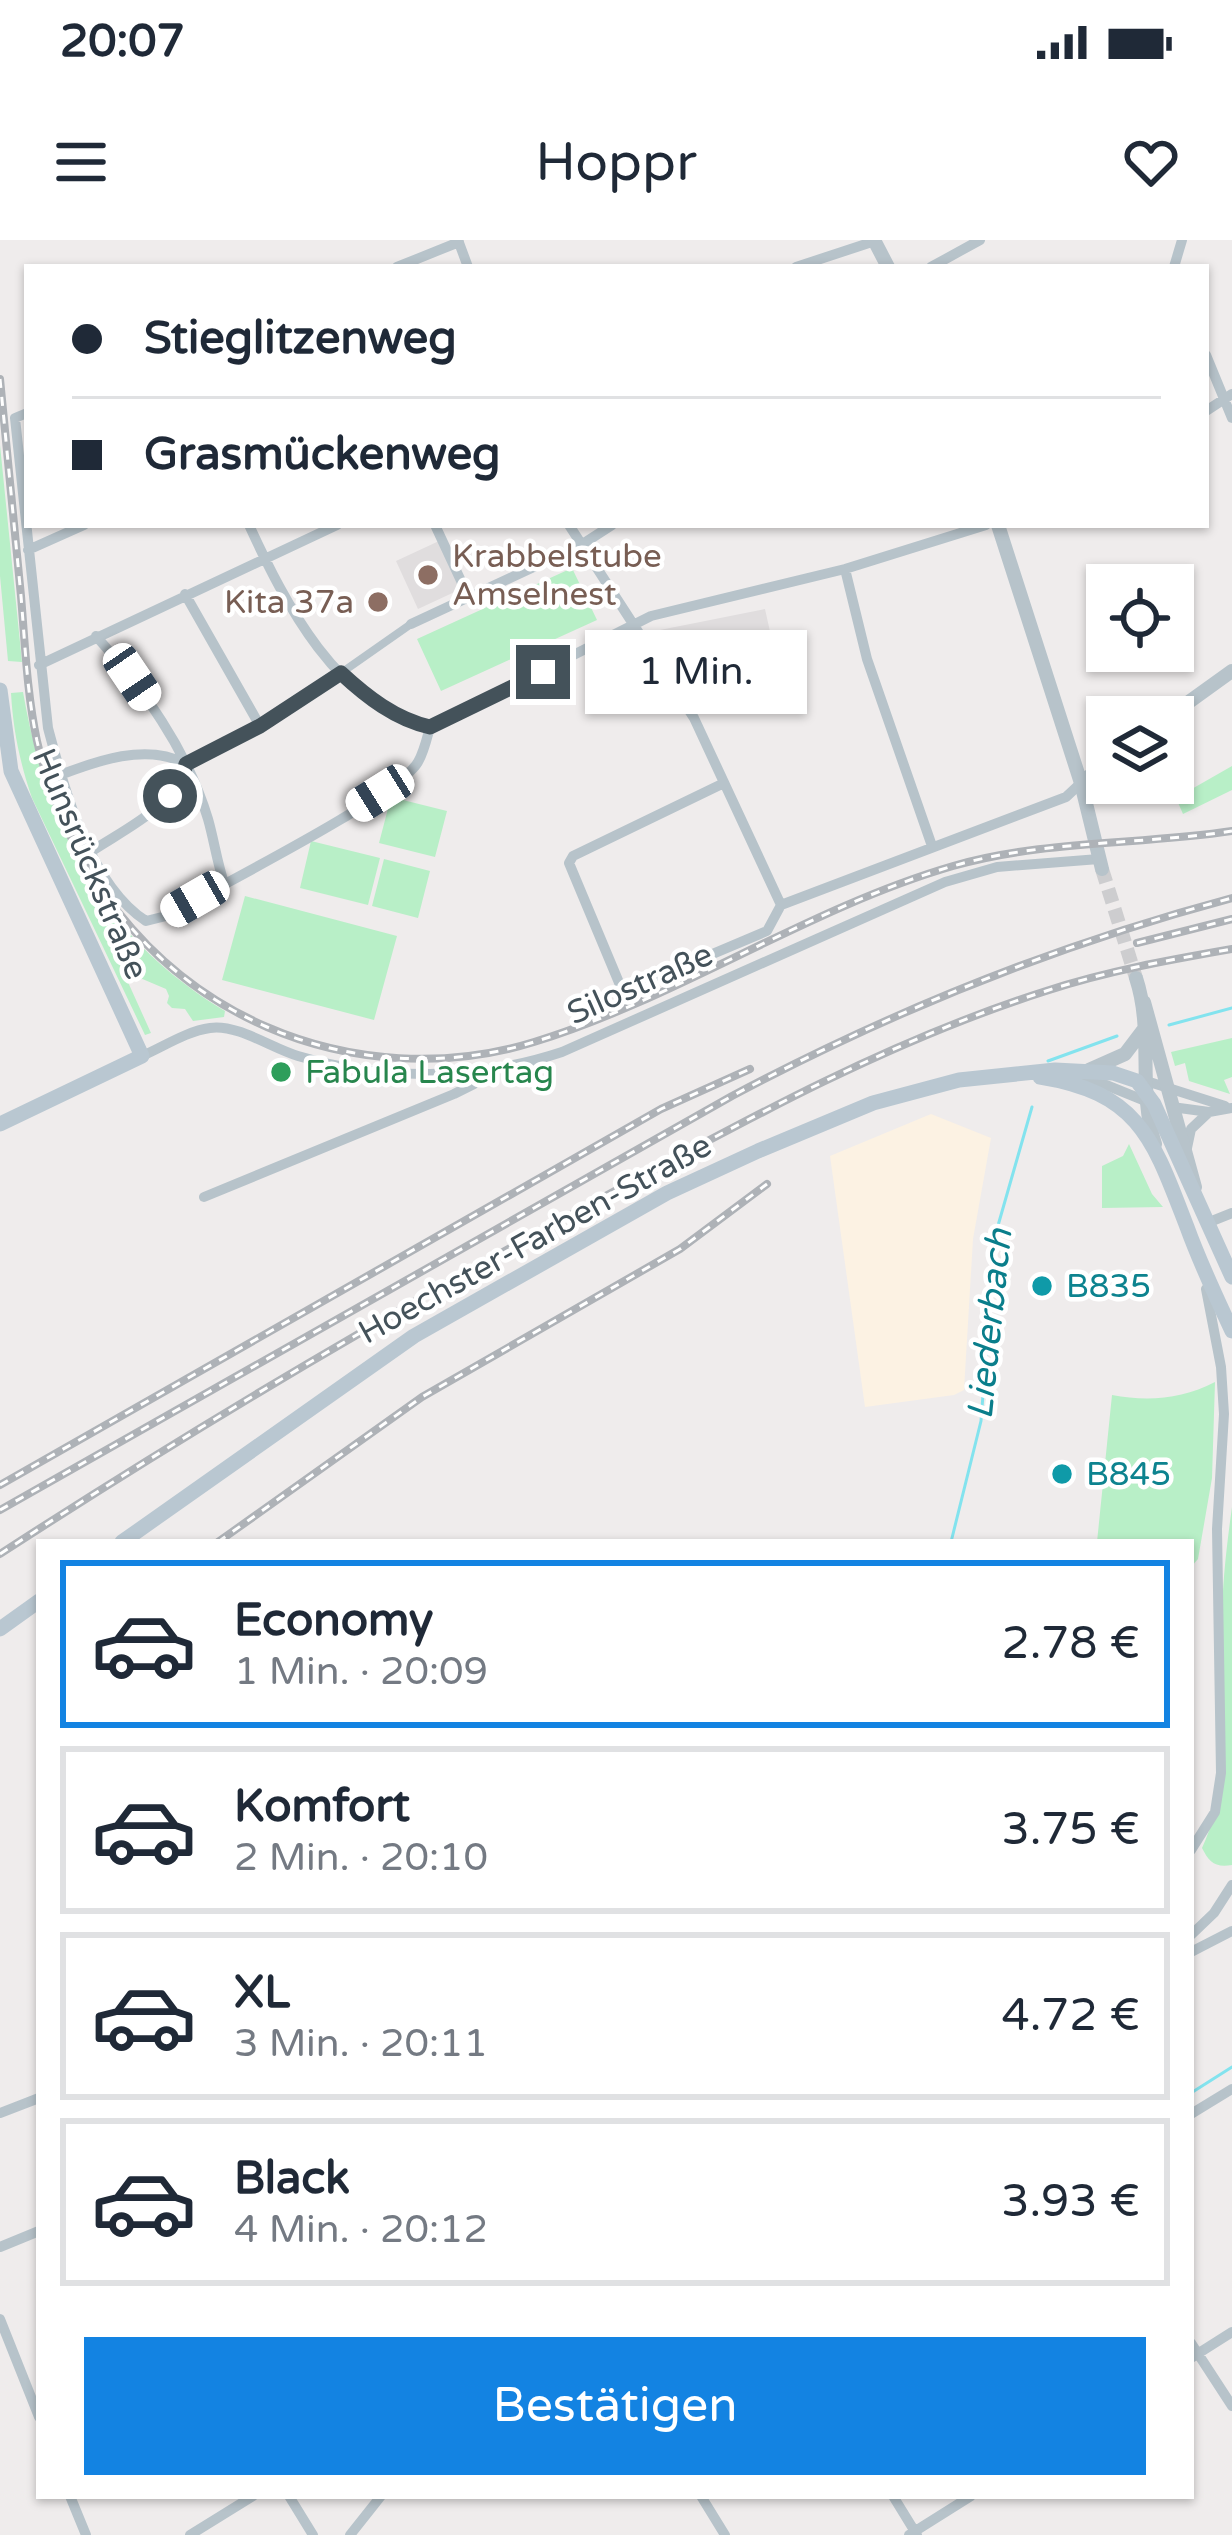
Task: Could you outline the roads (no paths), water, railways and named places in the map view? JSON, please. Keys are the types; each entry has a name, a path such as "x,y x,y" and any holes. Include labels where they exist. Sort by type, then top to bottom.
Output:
{"main road":[{"name":"Hunsrückstraße","path":"0,690 11,771 142,1056"},
{"name":"Silostraße","path":"0,1124 142,1056"},
{"name":"Hoechster-Farben-Straße","path":"126,1539 415,1336 667,1193 758,1151 910,1090 959,1080 1089,1070 1125,1075 1147,1099"},
{"path":"1019,1075 1077,1085 1112,1102 1140,1125 1156,1145 1232,1331"},
{"path":"1147,1099 1196,1190 1232,1277"},
{"path":"0,1629 36,1603"}],"street":[{"path":"936,264 980,240"},
{"path":"404,264 458,241"},
{"path":"805,264 874,241"},
{"path":"1209,362 1228,397 1232,418"},
{"path":"21,416 24,473"},
{"path":"27,528 39,665 60,775 92,851 128,909 146,921 166,916 401,779 418,764 430,727"},
{"path":"28,550 77,528"},
{"path":"250,528 290,608 341,673 369,698 412,723 430,727 651,616 845,569 976,528"},
{"path":"39,665 331,528"},
{"path":"436,528 469,598"},
{"path":"571,528 694,718 781,905"},
{"path":"92,851 170,796 186,764 260,726 411,624 608,528"},
{"path":"999,528 1081,783 1101,864"},
{"path":"845,569 874,681 932,846"},
{"path":"185,594 260,726"},
{"path":"96,636 132,677 186,764 208,818 224,883"},
{"path":"1194,698 1232,671"},
{"path":"60,775 110,756 170,757 186,764"},
{"path":"724,783 573,856 568,863 620,985 632,988 767,931 781,905 1066,797 1086,779"},
{"name":"Silostraße","path":"142,1056 198,1031 218,1028 279,1051 349,1068 478,1073 562,1052 945,882 998,867 1101,864"},
{"path":"1136,978 1196,1190"},
{"path":"1144,1002 1147,1099 1156,1145"},
{"name":"Hoechster-Farben-Straße","path":"1089,1070 1125,1054 1144,1029"},
{"path":"204,1197 454,1094 474,1084 478,1073"},
{"path":"1053,1079 1094,1082 1147,1099 1193,1096 1232,1108"},
{"path":"1147,1099 1171,1097 1209,1112 1232,1108"},
{"path":"1186,1151 1191,1130 1209,1112"},
{"path":"1208,1223 1232,1213"},
{"path":"1194,1845 1215,1812 1220,1785 1217,1529 1223,1467 1221,1367 1200,1262"},
{"path":"1223,1467 1232,1451"},
{"path":"1194,1932 1232,1886"},
{"path":"1194,1950 1232,1931"},
{"path":"1194,2112 1232,2089"},
{"path":"0,2113 36,2099"},
{"path":"0,2247 36,2232"},
{"path":"0,2319 36,2409"},
{"path":"1194,2351 1232,2332"},
{"path":"1194,2353 1232,2406"},
{"path":"71,2499 86,2535"},
{"path":"190,2535 248,2499"},
{"path":"291,2499 313,2535"},
{"path":"350,2535 379,2499"},
{"path":"703,2499 725,2535"},
{"path":"895,2499 914,2534 966,2499"}],"waterway":[{"name":"Liederbach","path":"1169,1025 1232,1008"},
{"name":"Liederbach","path":"1048,1061 1117,1036"},
{"name":"Liederbach","path":"952,1539 981,1421 995,1236 1032,1107"},
{"name":"Liederbach","path":"1194,2091 1232,2067"}],"tunnel":[{"path":"1102,869 1136,978"}],"railway":[{"path":"0,379 31,705 50,787 68,832 118,912 149,947 224,1005 299,1039 399,1058 501,1051 587,1024 847,905 953,866 1057,847 1232,831"},
{"path":"0,1510 792,1065 914,1008 1039,959 1232,898"},
{"path":"1137,943 1232,919"},
{"path":"0,1554 358,1334 807,1090 925,1036 1046,991 1232,949"},
{"path":"0,1485 661,1109 750,1069"},
{"path":"222,1539 422,1397 680,1249 767,1184"}],"place":[{"name":"Krabbelstube Amselnest","path":"428,575"},
{"name":"Kita 37a","path":"378,602"},
{"name":"Fabula Lasertag","path":"281,1072"},
{"name":"B835","path":"1042,1286"},
{"name":"B845","path":"1062,1474"}]}
